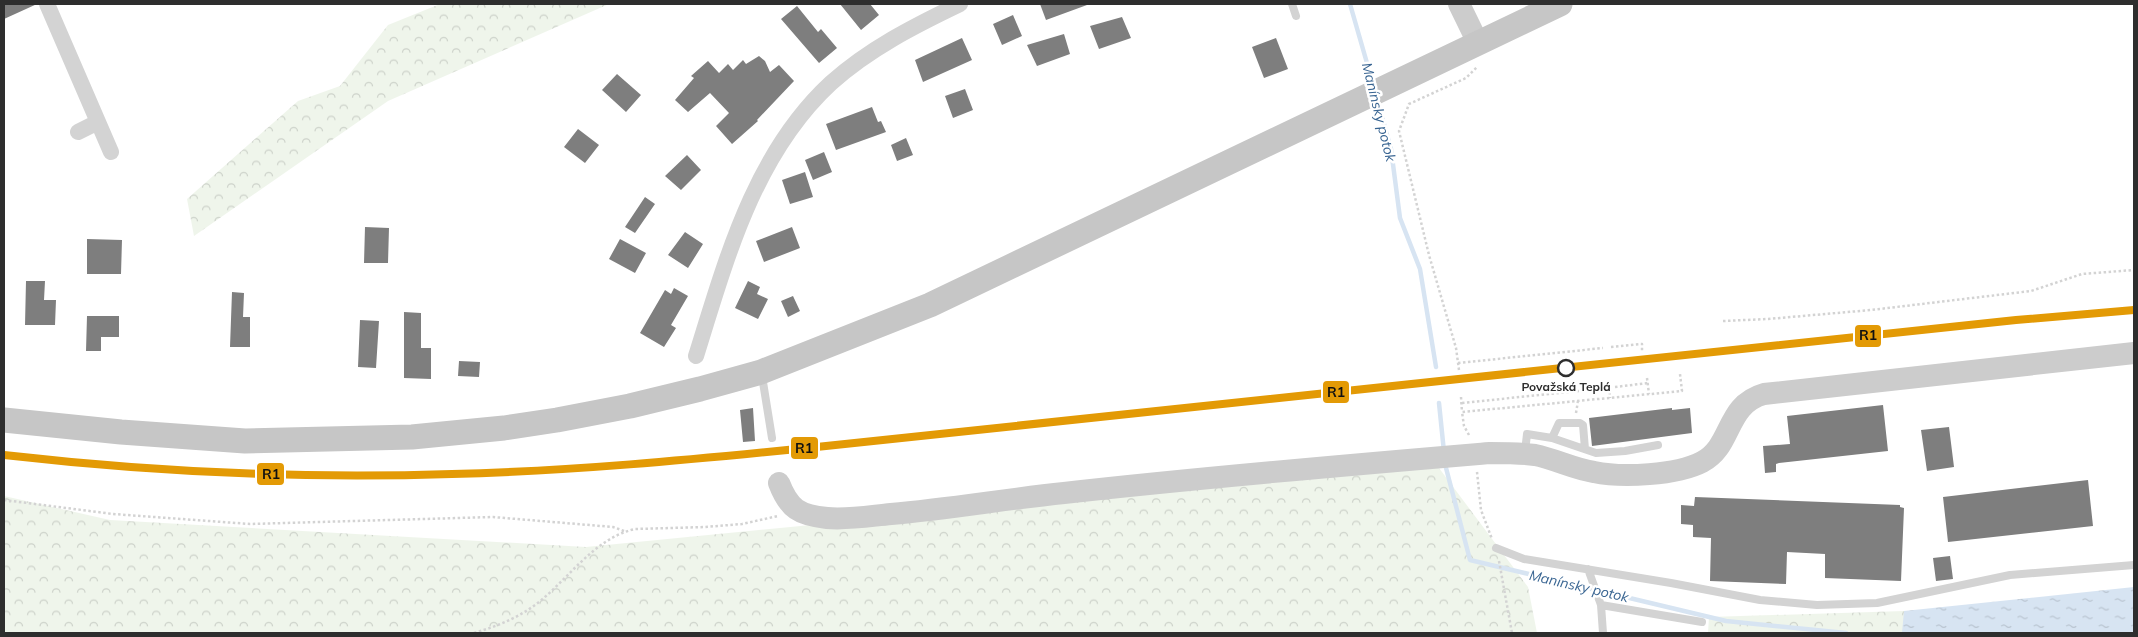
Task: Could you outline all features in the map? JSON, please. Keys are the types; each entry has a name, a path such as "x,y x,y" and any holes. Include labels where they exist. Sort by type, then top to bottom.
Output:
{"main road":[{"path":"4,420 121,432 245,441 412,437 504,428 557,420 630,406 761,372 930,305 1560,4"}],"street":[{"path":"47,4 111,152"},
{"path":"696,356 738,227 775,152 792,126 831,83 858,61 911,27 960,4"},
{"path":"1459,4 1478,43"},
{"path":"78,132 98,122"},
{"path":"779,484 790,505 799,512 826,518 934,511 1062,493 1468,455 1525,454 1548,458 1593,472 1610,475 1657,473 1691,466 1709,458 1720,445 1740,407 1754,396 2134,353"}],"lane":[{"path":"1292,4 1296,16"},
{"path":"761,372 772,438"},
{"path":"1552,438 1559,423 1580,424 1583,426 1585,449"},
{"path":"1525,454 1527,434 1552,438 1585,449 1605,453 1658,445"},
{"path":"1496,548 1524,559 1760,600 1817,605 1856,605 1904,599 2010,575 2134,566"},
{"path":"1588,569 1601,605 1603,633"},
{"path":"1601,605 1702,622"}],"path":[{"path":"1458,370 1458,363 1398,131 1409,104 1466,78"},
{"path":"1724,321 1871,310 2031,291 2082,274 2134,270"},
{"path":"1611,347 1642,344 1642,351"},
{"path":"1458,363 1603,348"},
{"path":"1462,412 1682,391 1680,374"},
{"path":"1647,378 1649,394"},
{"path":"1609,382 1610,398"},
{"path":"1615,387 1648,383"},
{"path":"1462,403 1607,388"},
{"path":"1461,397 1464,426 1473,444 1468,455"},
{"path":"4,500 113,514 250,524 493,517 613,527 624,531"},
{"path":"474,633 498,626 520,615 539,602 606,540 624,531 643,528 705,527 742,524 799,512"}],"green space":[{"path":"440,4 609,4 388,101 194,236 187,199 298,101 340,86 388,25"},
{"path":"1436,464 1528,587 1537,633 4,633 4,496 110,520 586,547"},
{"path":"1904,611 1905,633 1708,633 1709,617"}],"water":[{"path":"2134,587 2134,633 1902,633 1904,611"}],"building":[{"path":"4,4 37,4 4,19"},
{"path":"840,4 870,4 879,15 861,30"},
{"path":"1040,4 1086,4 1087,5 1046,20"},
{"path":"797,6 818,32 821,29 837,48 819,63 781,19"},
{"path":"1013,15 1022,36 1002,45 993,24"},
{"path":"1122,17 1131,38 1099,49 1090,26"},
{"path":"1064,34 1070,54 1037,66 1027,45"},
{"path":"962,38 972,60 923,82 915,60"},
{"path":"1276,38 1288,69 1264,78 1252,47"},
{"path":"759,56 765,61 770,72 779,65 794,81 758,121 732,144 716,126 729,113 710,93 688,112 675,100 694,78 691,76 708,61 719,73 728,64 733,70 743,60 746,64"},
{"path":"617,74 641,95 626,112 602,90"},
{"path":"965,89 973,110 953,118 945,96"},
{"path":"872,107 878,122 881,121 886,132 836,150 826,124"},
{"path":"578,129 599,145 585,163 564,147"},
{"path":"906,138 913,155 897,161 891,145"},
{"path":"824,152 832,172 813,180 805,160"},
{"path":"687,155 701,170 681,190 665,176"},
{"path":"805,172 813,197 790,204 782,180"},
{"path":"645,197 655,204 635,233 625,227"},
{"path":"365,227 389,228 388,263 364,263"},
{"path":"792,227 800,248 764,262 756,241"},
{"path":"685,232 703,244 688,268 668,255"},
{"path":"87,239 122,240 121,274 87,274"},
{"path":"620,239 646,253 635,273 609,259"},
{"path":"26,281 45,281 44,300 56,300 55,325 25,325"},
{"path":"748,281 760,287 757,294 768,299 758,319 735,308"},
{"path":"674,288 688,296 671,325 676,328 664,347 640,333 665,290 671,294"},
{"path":"232,292 244,293 243,317 250,317 250,347 230,347"},
{"path":"793,296 800,311 788,317 781,301"},
{"path":"404,312 421,313 421,348 431,348 431,379 404,378"},
{"path":"87,316 119,316 119,337 101,337 101,351 86,351"},
{"path":"360,320 379,321 376,368 358,367"},
{"path":"459,361 480,362 479,377 458,376"},
{"path":"1883,405 1888,451 1779,463 1776,464 1776,472 1765,473 1763,446 1790,444 1787,416"},
{"path":"753,408 755,441 743,442 740,410"},
{"path":"1672,408 1672,410 1690,408 1692,433 1592,446 1589,418"},
{"path":"1949,427 1954,467 1927,471 1921,430"},
{"path":"2088,480 2093,526 1948,542 1943,497"},
{"path":"1695,497 1900,505 1900,507 1904,508 1901,581 1825,578 1825,554 1787,552 1786,584 1710,581 1711,538 1693,537 1693,525 1681,524 1681,505 1694,506"},
{"path":"1950,556 1953,579 1936,581 1933,558"}],"waterway":[{"name":"Manínsky potok","path":"1350,4 1373,84"},
{"name":"Manínsky potok","path":"1377,99 1391,149 1400,218 1420,269 1436,367"},
{"name":"Manínsky potok","path":"1439,403 1444,452"},
{"name":"Manínsky potok","path":"1445,464 1470,560 1726,621 1846,633"}],"transit line":[{"name":"R1","path":"4,455 116,466 284,475 340,476 497,473 586,468 807,448 2016,320 2134,310"}],"place":[{"name":"Považská Teplá","path":"1566,368"}]}
